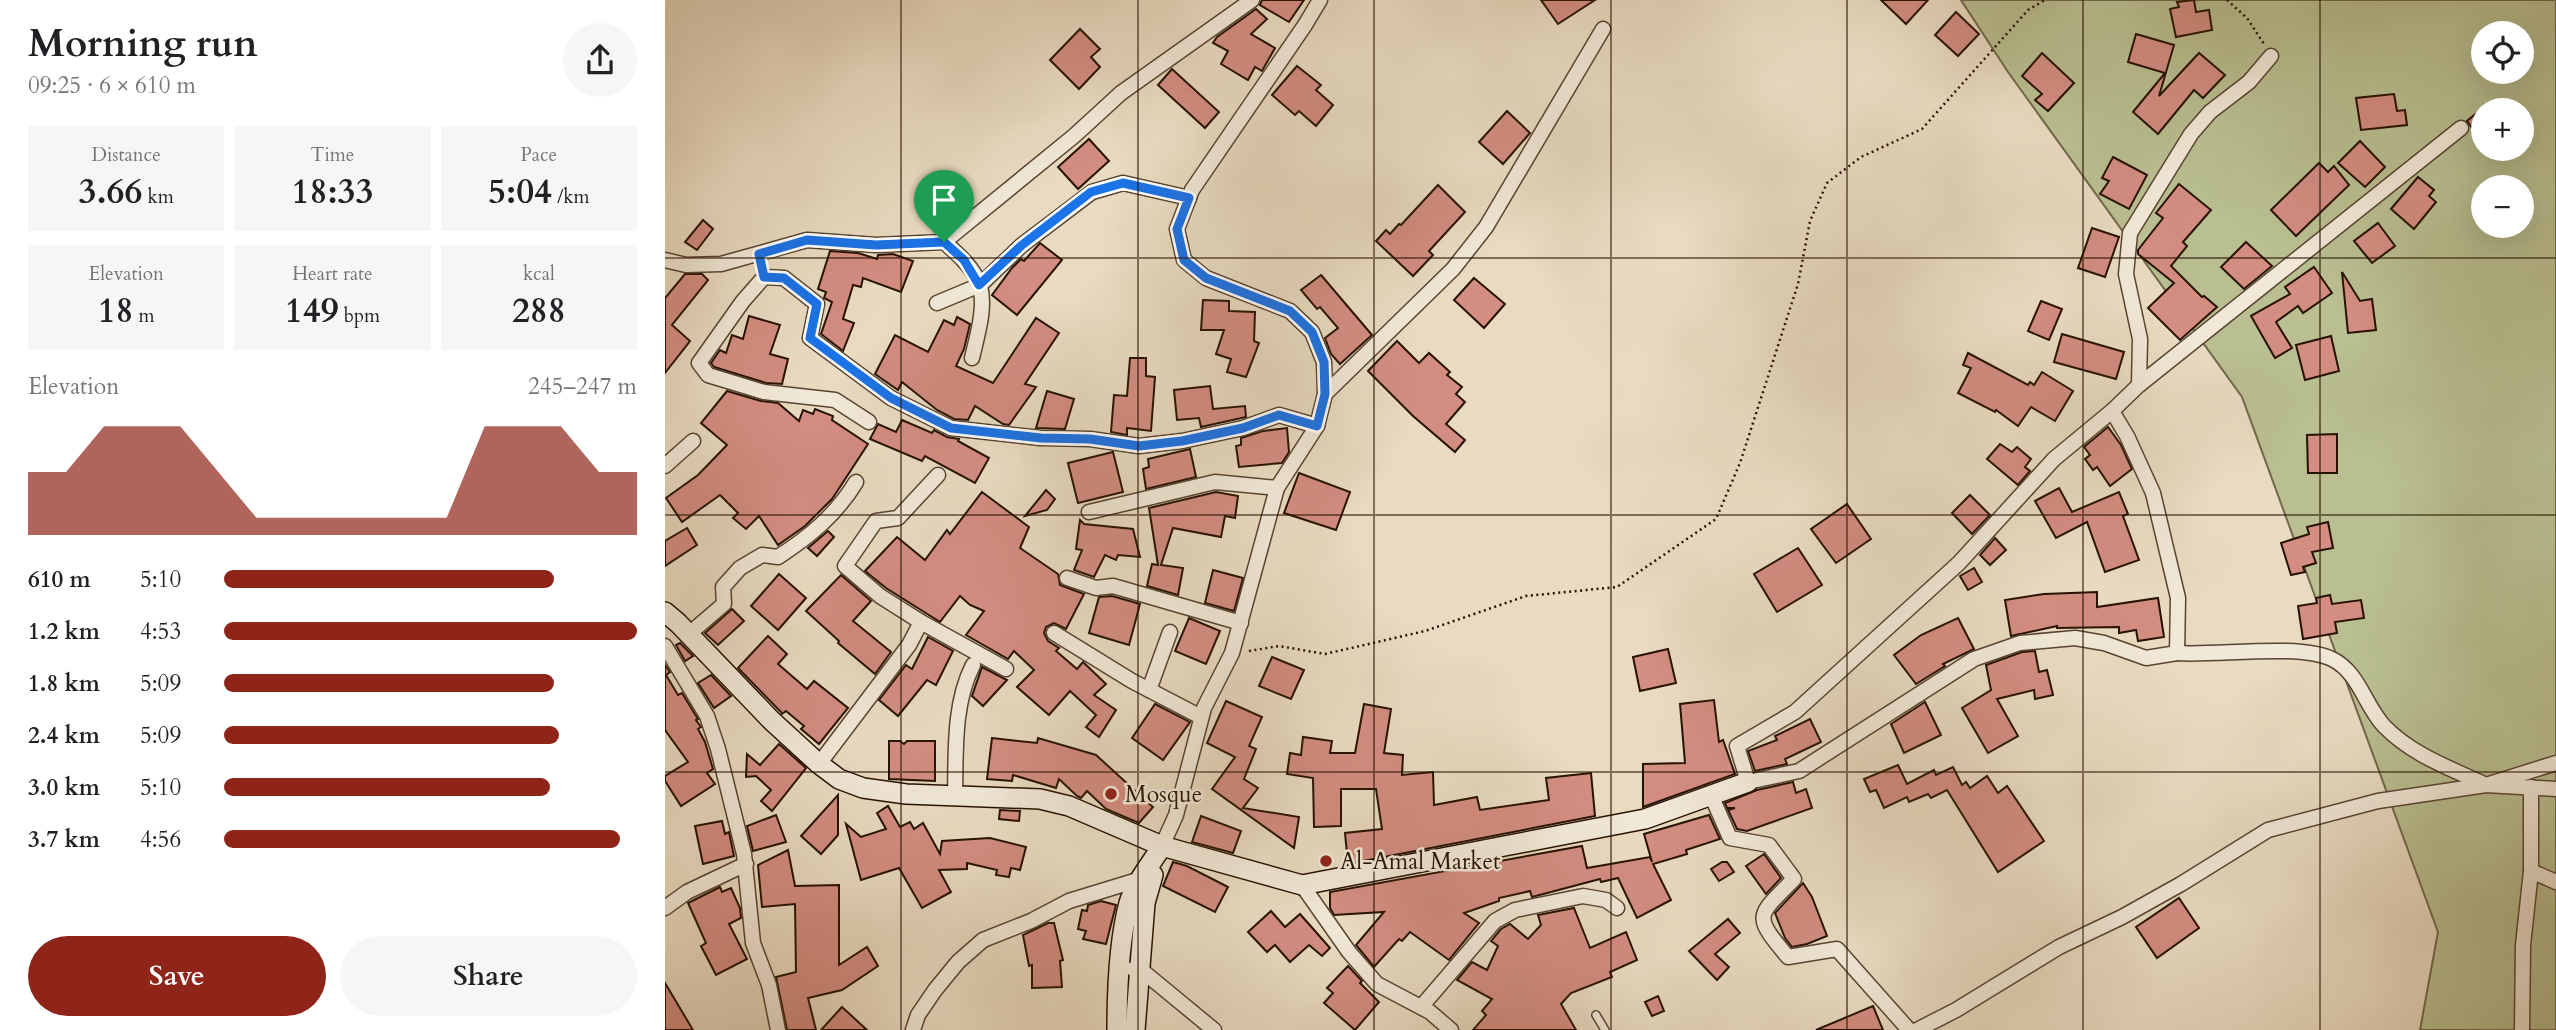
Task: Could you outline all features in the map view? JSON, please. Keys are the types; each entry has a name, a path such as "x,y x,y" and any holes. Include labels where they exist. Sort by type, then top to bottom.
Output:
{"street":[{"path":"665,260 686,265 721,264 807,240 876,245 944,242 1075,136 1121,93 1252,0"},
{"path":"1117,1030 1145,903 1176,815 1201,717 1232,653 1277,488 1317,426 1325,394 1324,362 1312,332 1290,311 1206,278 1184,260 1177,229 1189,198 1320,0"},
{"path":"1325,394 1453,270 1486,227 1603,30"},
{"path":"2139,386 2140,339 2126,274 2130,233 2191,134 2210,112 2249,82 2271,56"},
{"path":"1748,782 1737,746 1795,712 1959,563 2054,459 2139,386 2461,128"},
{"path":"937,303 979,285 1022,245 1091,192 1123,183 1189,198"},
{"path":"944,242 964,260 979,285 981,315 972,358"},
{"path":"759,254 764,277"},
{"path":"764,277 784,278 817,304 810,338 891,398 951,428 1041,438 1090,439 1139,446 1194,439 1243,428 1279,415 1317,426"},
{"path":"764,277 743,301 699,363 708,375 764,392 835,400 869,422"},
{"path":"2112,411 2127,436 2153,493 2178,598 2177,653"},
{"path":"665,466 693,441"},
{"path":"938,475 898,518 876,521 845,566 880,596 921,622 1006,668"},
{"path":"689,635 724,604 723,587 740,568 762,555 778,557 808,537 843,503 856,482"},
{"path":"1089,512 1215,482 1277,488"},
{"path":"1066,578 1095,588 1113,586 1241,622"},
{"path":"665,612 772,721 818,764 839,779 863,788 955,796 1040,799 1069,806 1163,846 1302,886 1645,819 1748,782 1799,771 1974,659 2020,643 2075,638 2104,643 2147,658 2177,653 2204,655 2281,650 2332,659 2349,672 2382,724 2410,749 2486,785 2556,789"},
{"path":"818,764 909,645 921,622"},
{"path":"1149,690 1170,632"},
{"path":"1054,633 1149,690 1201,717"},
{"path":"665,646 706,716 729,790 745,864 753,943 769,985 778,1030"},
{"path":"955,796 959,719 965,681 973,665"},
{"path":"1916,1030 1955,1010 2059,947 2122,917 2181,884 2268,831 2378,801 2486,785 2556,762"},
{"path":"2522,1030 2523,945 2531,871 2531,787"},
{"path":"1711,795 1730,838 1769,845 1794,879 1767,906 1762,918 1765,930 1788,957 1837,949 1909,1030"},
{"path":"1135,1030 1130,969 1130,902 1141,879 1163,846"},
{"path":"665,908 687,892 745,864"},
{"path":"2531,871 2556,882"},
{"path":"913,1030 918,1015 936,990 958,962 983,940 1031,921 1069,901 1141,879"},
{"path":"1302,886 1349,952 1377,984 1421,1007 1451,1030"},
{"path":"1421,1007 1495,921 1515,910 1583,896 1606,900 1617,908"},
{"path":"1130,969 1214,1030"}],"lane":[{"path":"1597,1015 1605,1030"}],"path":[{"path":"1232,653 1279,646 1325,653 1383,643 1526,596 1617,587 1716,519 1740,463 1798,284 1809,221 1827,183 1861,157 1922,129 2028,10 2045,0"},
{"path":"2227,0 2247,18 2271,56"}],"green space":[{"path":"1961,0 2556,0 2556,1030 2420,1030 2438,932 2242,397 2008,72"}],"building":[{"path":"1262,0 1304,0 1289,22 1260,5"},
{"path":"1541,0 1595,0 1558,24"},
{"path":"1881,0 1928,0 1906,24"},
{"path":"2194,0 2196,12 2209,10 2212,30 2176,37 2170,9 2179,7 2177,2"},
{"path":"1256,9 1267,19 1251,34 1275,48 1262,71 1255,67 1248,80 1221,64 1228,51 1213,43 1217,37"},
{"path":"1956,12 1979,34 1958,56 1935,35"},
{"path":"1080,29 1100,49 1091,57 1100,67 1079,89 1050,60"},
{"path":"2136,34 2174,45 2159,96 2199,53 2225,75 2203,98 2194,90 2158,134 2133,112 2165,73 2128,62"},
{"path":"2042,53 2074,83 2048,111 2035,100 2042,94 2022,76"},
{"path":"1297,66 1321,85 1316,90 1333,105 1316,126 1299,111 1295,115 1272,95"},
{"path":"1172,69 1219,112 1205,128 1158,85"},
{"path":"2394,94 2397,111 2405,110 2407,125 2361,130 2356,98"},
{"path":"1507,111 1530,133 1503,164 1479,142"},
{"path":"1089,139 1109,161 1078,189 1058,167"},
{"path":"2360,141 2385,167 2365,187 2338,163"},
{"path":"2113,157 2147,175 2129,209 2100,194 2109,181 2102,178"},
{"path":"2319,163 2328,172 2334,166 2349,185 2296,236 2271,210"},
{"path":"2418,177 2434,190 2429,196 2436,202 2414,229 2391,209"},
{"path":"2179,184 2211,210 2183,242 2187,246 2171,266 2202,297 2217,307 2180,340 2148,308 2174,283 2138,254 2138,250 2163,218 2156,213"},
{"path":"1438,185 1465,212 1429,251 1433,255 1413,276 1376,241 1386,230 1390,234 1401,225"},
{"path":"703,220 713,229 697,250 685,242"},
{"path":"2378,223 2395,246 2372,263 2354,241"},
{"path":"2092,228 2119,237 2105,277 2078,268"},
{"path":"2246,242 2272,266 2244,289 2221,267"},
{"path":"1040,243 1062,260 1017,315 992,295 1012,268 1021,259 1024,261"},
{"path":"830,251 858,253 877,259 878,255 893,254 913,261 901,292 863,278 861,287 853,285 843,319 854,323 843,351 821,334 832,302 824,298 826,292 818,289"},
{"path":"2314,267 2332,293 2303,313 2298,306 2276,322 2292,348 2275,358 2251,316 2290,294 2285,287"},
{"path":"2342,272 2360,301 2372,299 2376,330 2348,333"},
{"path":"685,274 702,274 708,280 672,325 690,341 665,373 665,298"},
{"path":"1321,275 1372,335 1340,364 1331,354 1325,338 1338,328 1301,290"},
{"path":"1474,278 1505,304 1484,328 1454,300"},
{"path":"1203,300 1229,301 1229,311 1255,312 1254,341 1259,343 1246,377 1227,372 1231,359 1216,354 1224,330 1201,330"},
{"path":"2041,301 2062,309 2049,340 2028,331"},
{"path":"749,316 780,325 770,354 788,359 782,384 766,383 714,367 711,363 720,350 726,353 732,335 743,339"},
{"path":"957,317 970,324 964,349 956,366 993,383 1036,318 1059,333 1025,384 1036,387 1009,425 975,406 968,420 954,419 937,410 902,382 898,390 875,374 895,335 928,352 944,320 954,325"},
{"path":"2062,334 2124,352 2116,379 2054,362"},
{"path":"2331,336 2339,371 2305,380 2296,345"},
{"path":"1397,341 1419,363 1429,353 1450,372 1447,375 1462,387 1456,394 1465,402 1446,424 1465,440 1455,452 1413,416 1368,371"},
{"path":"1968,353 2028,385 2030,382 2034,385 2042,372 2073,391 2055,421 2031,407 2018,426 1996,410 1995,412 1958,393 1971,368 1963,365"},
{"path":"1130,358 1146,358 1146,376 1155,377 1151,431 1127,428 1127,435 1111,432 1114,395 1127,396"},
{"path":"1210,386 1213,409 1245,406 1246,417 1201,427 1199,418 1177,420 1174,390"},
{"path":"727,391 778,403 799,421 803,410 813,414 815,409 833,416 832,420 868,444 832,499 805,526 778,545 759,516 746,529 733,518 738,513 720,495 682,522 666,498 698,475 727,445 701,423"},
{"path":"1047,391 1074,399 1065,429 1036,428"},
{"path":"902,420 932,433 934,430 947,437 959,439 958,441 989,458 975,483 925,456 922,461 870,439 878,424 896,432"},
{"path":"2108,427 2121,445 2132,469 2110,486 2097,467 2093,470 2085,459 2090,455 2084,447"},
{"path":"1287,428 1289,452 1282,463 1239,467 1236,446 1241,445 1241,438 1263,431"},
{"path":"2337,434 2337,473 2308,473 2307,435"},
{"path":"2000,444 2012,452 2017,447 2031,459 2025,467 2030,471 2018,485 1987,459"},
{"path":"1190,449 1196,477 1146,489 1143,469 1149,467 1148,459"},
{"path":"1113,452 1123,492 1078,503 1068,463"},
{"path":"1299,473 1350,492 1336,530 1284,513"},
{"path":"2059,488 2072,512 2119,492 2128,514 2123,516 2139,560 2105,572 2087,522 2056,538 2035,501"},
{"path":"1046,490 1055,499 1047,510 1025,516"},
{"path":"982,492 1029,527 1020,548 1058,574 1060,585 1084,594 1066,629 1054,623 1046,627 1044,633 1048,641 1059,648 1056,651 1077,669 1083,662 1106,684 1094,695 1116,710 1099,737 1086,727 1096,715 1070,691 1049,715 1017,687 1034,670 1014,651 1008,659 966,635 984,611 970,605 960,596 940,622 886,588 865,571 897,537 925,560 947,530 950,534"},
{"path":"1216,492 1238,496 1235,518 1225,516 1221,537 1173,528 1161,565 1183,568 1178,595 1147,586 1152,564 1158,565 1149,508"},
{"path":"1970,495 1990,515 1972,534 1952,513"},
{"path":"1847,504 1871,539 1836,563 1811,529"},
{"path":"1080,520 1084,524 1133,529 1140,557 1118,555 1116,560 1105,555 1094,577 1074,570 1082,550 1076,549"},
{"path":"2328,522 2333,548 2312,552 2316,563 2303,567 2305,572 2291,575 2281,543 2309,534 2307,527"},
{"path":"687,528 697,545 665,566 665,541"},
{"path":"828,531 834,537 817,556 808,548"},
{"path":"1995,538 2006,550 1990,565 1980,555"},
{"path":"1798,548 1822,585 1777,612 1754,574"},
{"path":"1974,568 1982,582 1968,590 1960,576"},
{"path":"1213,570 1243,578 1234,611 1205,603"},
{"path":"779,574 806,598 778,630 751,606"},
{"path":"841,575 871,601 853,621 891,652 875,674 806,611"},
{"path":"2097,592 2097,607 2158,598 2164,637 2138,641 2136,630 2119,633 2119,627 2057,626 2011,636 2005,600 2044,594"},
{"path":"2330,595 2332,604 2361,600 2364,618 2335,622 2337,633 2303,639 2298,606 2317,603 2316,598"},
{"path":"1112,596 1140,604 1129,645 1089,633 1099,597"},
{"path":"732,609 744,621 718,645 705,633"},
{"path":"1189,618 1220,631 1206,664 1175,651"},
{"path":"1958,618 1974,649 1943,664 1945,666 1916,684 1894,655 1921,635"},
{"path":"768,636 787,654 778,664 807,689 814,681 848,708 819,744 801,729 804,726 786,711 782,714 738,668"},
{"path":"928,637 953,651 936,685 927,680 898,716 879,700 906,665 912,669"},
{"path":"680,643 693,656 685,661 676,645"},
{"path":"1668,649 1676,683 1640,691 1633,657"},
{"path":"2035,651 2039,672 2047,670 2053,695 2035,699 2034,690 1997,699 2018,736 1988,753 1962,708 1991,690 1986,665 2022,652"},
{"path":"1272,657 1304,670 1291,699 1259,686"},
{"path":"665,665 670,672 666,675 678,695 682,693 698,719 696,720 701,727 698,729 713,769 707,773 715,784 681,806 665,781 665,776 688,762 665,730"},
{"path":"982,667 1007,680 983,706 972,696"},
{"path":"711,675 731,696 714,708 698,683"},
{"path":"1714,700 1719,742 1723,740 1735,774 1643,807 1643,764 1685,763 1680,704"},
{"path":"1226,701 1262,717 1249,746 1256,749 1244,779 1258,788 1243,808 1299,817 1294,848 1212,789 1235,757 1207,743"},
{"path":"1925,702 1941,735 1904,753 1891,724"},
{"path":"1155,704 1190,722 1163,760 1132,738"},
{"path":"1364,704 1391,709 1384,753 1403,755 1402,775 1433,772 1434,805 1477,797 1480,810 1549,800 1546,778 1591,773 1595,816 1348,864 1345,833 1382,829 1376,789 1341,789 1341,826 1314,827 1313,778 1287,774 1290,753 1301,755 1303,737 1332,741 1330,753 1355,753"},
{"path":"1810,719 1821,742 1785,759 1787,764 1755,771 1748,751 1777,740 1775,736"},
{"path":"992,738 1037,743 1038,738 1096,755 1153,807 1139,823 1106,809 1087,791 1081,798 1077,796 1059,779 1056,788 1013,775 1012,781 987,779"},
{"path":"889,741 900,741 904,744 907,741 935,741 935,781 889,779"},
{"path":"779,744 806,768 772,811 761,801 771,790 756,776 746,777 747,754 760,765"},
{"path":"1898,765 1907,784 1934,770 1936,775 1953,767 1962,785 1966,782 1970,788 1987,776 1998,793 2007,786 2044,841 1998,872 1947,790 1931,798 1928,794 1909,802 1907,797 1884,808 1876,790 1870,792 1864,779"},
{"path":"1793,782 1796,793 1806,789 1812,808 1747,831 1737,829 1728,810 1735,808 1727,808 1725,803 1757,790"},
{"path":"838,795 838,835 821,854 801,836"},
{"path":"888,806 900,827 910,822 914,829 923,823 940,854 942,841 990,838 1026,847 1020,870 1011,868 1009,877 996,875 997,870 967,863 967,869 939,870 951,892 922,908 899,868 861,880 846,824 861,837 886,829 877,813"},
{"path":"1000,810 1020,811 1019,821 999,819"},
{"path":"776,815 786,842 753,851 747,826"},
{"path":"1709,815 1720,839 1686,850 1687,854 1653,864 1671,900 1637,918 1618,878 1601,882 1600,879 1532,897 1530,891 1499,898 1499,901 1464,913 1479,923 1449,960 1410,932 1402,941 1399,939 1374,967 1356,945 1384,912 1334,915 1330,908 1330,892 1582,846 1587,868 1650,857 1652,862 1644,834"},
{"path":"1201,816 1241,831 1233,853 1192,842"},
{"path":"722,821 725,834 729,832 734,856 703,864 695,826"},
{"path":"788,850 795,886 839,885 839,965 867,947 878,966 842,990 808,998 816,1030 787,1030 776,977 796,972 795,904 762,907 758,865"},
{"path":"1764,854 1781,878 1766,894 1746,866"},
{"path":"1173,862 1187,866 1228,887 1215,912 1163,886"},
{"path":"1727,862 1734,872 1719,881 1711,869"},
{"path":"1803,883 1812,897 1827,936 1792,947 1785,938 1775,913"},
{"path":"720,887 722,892 731,888 740,908 741,918 729,924 747,959 716,975 701,946 706,943 688,903"},
{"path":"2179,898 2199,928 2157,958 2136,927"},
{"path":"1101,901 1116,905 1106,944 1083,939 1086,931 1078,929 1082,910 1087,911 1088,905"},
{"path":"1574,908 1590,948 1626,932 1637,960 1610,972 1612,977 1571,993 1561,1004 1576,1030 1473,1030 1486,1015 1482,1011 1492,999 1457,980 1472,962 1487,970 1498,946 1491,941 1501,929 1510,924 1528,939 1541,925 1538,915"},
{"path":"1271,911 1285,927 1300,914 1330,948 1322,956 1309,945 1290,962 1275,945 1267,952 1248,932"},
{"path":"1728,919 1740,933 1715,954 1729,967 1717,980 1689,951"},
{"path":"1048,923 1054,923 1063,960 1060,961 1062,987 1032,988 1032,965 1029,966 1023,935"},
{"path":"1348,966 1379,1002 1355,1030 1324,1003 1333,993 1327,988"},
{"path":"665,983 693,1030 665,1030"},
{"path":"1658,996 1664,1011 1652,1016 1645,1002"},
{"path":"1873,1006 1883,1030 1816,1030"},
{"path":"842,1007 867,1030 821,1030"}],"place":[{"name":"Mosque","path":"1111,794"},
{"name":"Al-Amal Market","path":"1326,861"}],"route":[{"path":"1123,183 1189,198 1177,229 1184,260 1206,278 1290,311 1312,332 1324,362 1325,394 1317,426 1279,415 1243,428 1182,441 1139,446 1090,439 1041,438 951,428 891,398 810,338 817,304 784,278 764,277 759,254 807,240 876,245 944,242 964,260 979,285 1022,245 1091,192 1123,183"}]}
